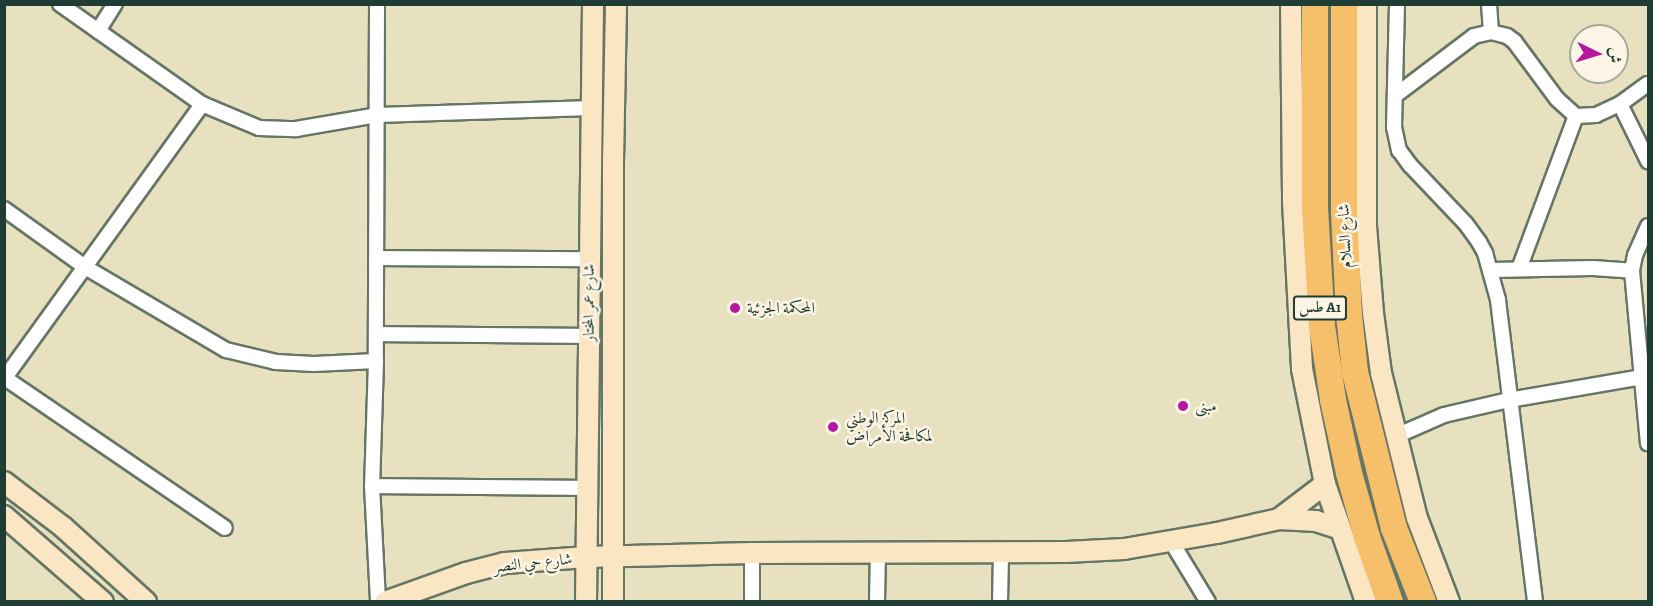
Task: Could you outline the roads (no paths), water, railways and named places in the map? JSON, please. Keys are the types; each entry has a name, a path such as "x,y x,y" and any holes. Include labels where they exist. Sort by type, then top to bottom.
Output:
{"highway":[{"name":"شارع السلام","path":"1315,4 1315,208 1322,326 1333,400 1349,473 1367,537 1390,602"},
{"name":"شارع السلام","path":"1344,4 1344,213 1349,315 1355,372 1394,528 1423,602"}],"street":[{"path":"60,4 202,104 259,128 296,129 377,115 592,108"},
{"path":"98,31 115,4"},
{"path":"377,4 376,361 372,486 378,602"},
{"name":"شارع عمر المختار","path":"586,602 593,4"},
{"name":"شارع عمر المختار","path":"613,602 613,162 616,4"},
{"path":"1291,4 1293,202 1298,331 1308,408 1325,484 1366,602"},
{"path":"1366,4 1369,273 1381,374 1417,518 1449,602"},
{"path":"1398,4 1394,127 1399,150 1434,193 1472,232 1485,253 1491,270 1503,324 1509,400 1535,602"},
{"path":"1489,4 1491,32"},
{"path":"1396,95 1474,36 1491,32 1507,36 1514,41 1557,99 1576,116 1596,115 1620,104 1648,84"},
{"path":"202,104 5,379 225,528"},
{"path":"1620,104 1648,161"},
{"path":"1519,269 1576,116"},
{"path":"590,161 613,162"},
{"path":"4,209 86,267 226,350 276,362 314,364 376,361"},
{"path":"1648,226 1635,255 1632,271 1645,377 1648,443"},
{"path":"376,258 589,259"},
{"path":"1491,270 1593,268 1632,271"},
{"path":"376,334 589,336"},
{"path":"1396,436 1431,419 1509,400 1645,377"},
{"path":"4,482 63,527 146,602"},
{"path":"1279,519 1325,484"},
{"path":"372,486 588,488"},
{"path":"4,516 103,602"},
{"path":"1279,519 1316,521 1340,529"},
{"name":"شارع حي النصر","path":"385,602 466,573 504,563 587,557 752,553 1001,553 1124,549 1279,519"},
{"path":"1171,541 1208,602"},
{"path":"877,602 878,552"},
{"path":"752,553 752,602"},
{"path":"1000,602 1001,553"}],"place":[{"name":"المحكمة الجزئية","path":"735,308"},
{"name":"مبنى","path":"1183,406"},
{"name":"المركز الوطني لمكافحة الأمراض","path":"833,427"}]}
